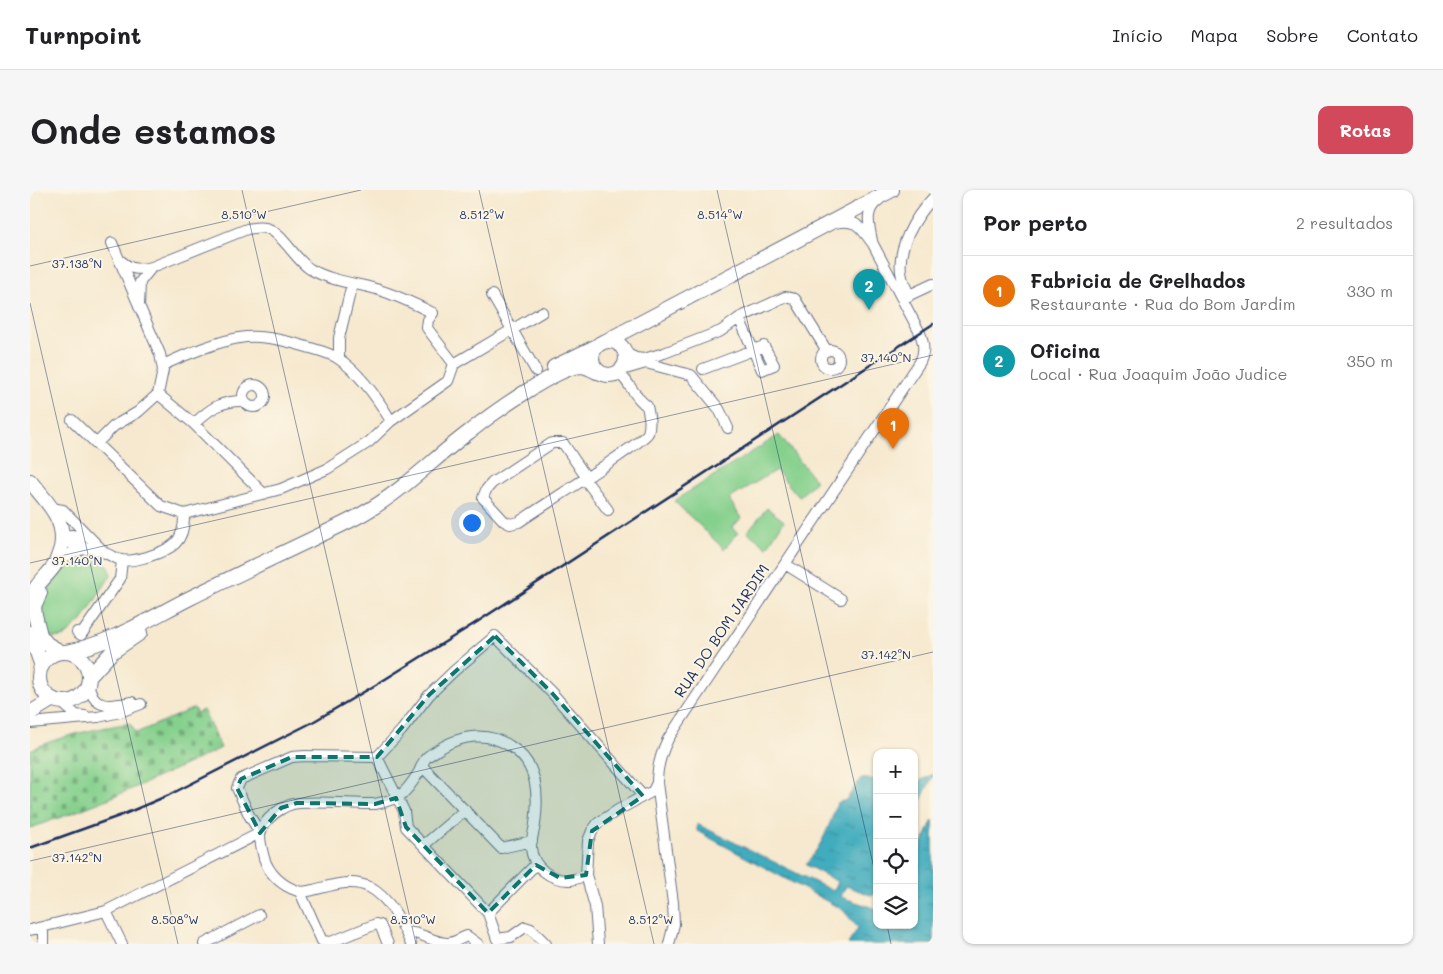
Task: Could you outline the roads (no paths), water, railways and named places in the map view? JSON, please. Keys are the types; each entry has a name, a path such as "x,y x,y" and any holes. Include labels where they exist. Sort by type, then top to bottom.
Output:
{"main road":[{"path":"450,446 466,428 529,381 553,367 601,344 821,227 862,211 873,200 892,190"},
{"path":"30,690 40,670 51,656 99,644 365,513 403,486 450,446 502,406 513,402 552,376 571,368 584,366 605,375 621,371 625,364 626,353 624,343 628,336 637,328 694,295"},
{"path":"597,372 592,366 591,358 601,344 616,342 626,353"},
{"path":"30,481 51,508 63,530 62,541 52,568 32,608 40,634 47,644 82,659 86,666 88,680"},
{"path":"31,638 40,670 41,687 46,694 57,700 70,701 84,691 88,680 112,652 190,598"},
{"path":"30,713 57,700"}],"street":[{"path":"864,232 858,219 858,212 892,190"},
{"path":"905,297 901,276 902,253 914,221 933,198"},
{"path":"862,211 873,244 882,262 905,297"},
{"path":"821,227 847,220 855,223 873,244"},
{"path":"119,260 129,268 139,270 152,267 247,229 269,228 309,268 330,278 377,289 408,300 433,313 428,320 427,328 454,364"},
{"path":"97,443 114,426 138,412 158,394 163,370 160,354 112,243"},
{"path":"882,262 902,265"},
{"path":"139,307 140,282 152,267"},
{"path":"339,359 339,338 352,284"},
{"path":"905,297 933,284"},
{"path":"492,294 536,371"},
{"path":"644,359 721,331 739,318 785,297 795,299 827,351"},
{"name":"RUA DO BOM JARDIM","path":"669,944 674,924 673,903 657,782 657,770 661,752 784,564 920,362 924,353 924,342 905,297"},
{"path":"72,420 161,506 184,514 281,489 326,469 370,442 391,421 448,381 454,364 542,312"},
{"path":"703,370 752,350 739,318"},
{"path":"163,365 226,341 246,337 269,338 299,344 339,359 353,371 378,400 391,421"},
{"path":"626,353 691,375 718,409 728,428"},
{"path":"661,366 664,353"},
{"path":"621,371 646,364 661,366"},
{"path":"621,371 621,375 628,382 639,400 647,406"},
{"path":"608,510 585,477 563,443 552,443 492,483 486,490 483,498 504,521 510,524 519,522 585,477 647,434 650,421 647,406 621,371"},
{"path":"158,394 194,424 264,494"},
{"path":"194,424 208,411 232,400 244,401"},
{"path":"51,508 63,510 107,555"},
{"path":"62,541 122,560 134,560 166,551 178,542 184,526 184,514"},
{"path":"62,541 72,535 89,537"},
{"path":"30,588 72,552 92,549"},
{"path":"77,632 81,635 120,579 122,560"},
{"path":"784,564 841,599"},
{"path":"411,944 406,932 389,905 368,886 352,882 300,892 283,884 272,873 266,862 261,848 260,833 249,816 237,788 241,779 292,757 377,757 402,730 429,695 495,636 552,693 643,796"},
{"path":"30,723 98,717 120,712 141,704 140,701 106,705 98,703 90,695 88,680"},
{"path":"57,700 76,715 98,717"},
{"path":"30,930 106,912 260,833 270,817 281,808 297,803 375,804 396,798 406,791 427,757 454,741 470,736 500,739 513,747 526,760 534,777 537,806 532,841 533,857 536,864 548,875 571,880 590,890"},
{"path":"377,757 404,811 406,827 488,913 494,942 511,937 525,927 531,929 546,944"},
{"path":"422,766 500,848 532,841"},
{"path":"598,944 594,906 586,875 588,841 598,823 653,792 657,782"},
{"path":"424,846 465,810"},
{"path":"488,913 536,864"},
{"path":"571,880 586,875"},
{"path":"300,892 322,941 332,942 376,924 380,925 388,944"},
{"path":"106,912 122,944"},
{"path":"204,944 259,915"},
{"path":"43,928 43,944"},
{"path":"406,932 416,932 442,942 450,943 467,936 478,944"}],"water":[{"path":"933,774 918,806 918,794 918,782"},
{"path":"861,778 873,780 873,896 846,886 841,897 873,908 873,929 918,929 918,853 933,820 933,944 848,944 858,928 843,910 697,831 697,824 833,891 838,882 806,865 824,836 837,803 846,800"}],"railway":[{"path":"30,848 122,815 169,795 311,723 477,622 933,324"}],"place":[{"name":"Oficina","path":"869,310"},
{"name":"Fabricia de Grelhados","path":"893,449"}]}
